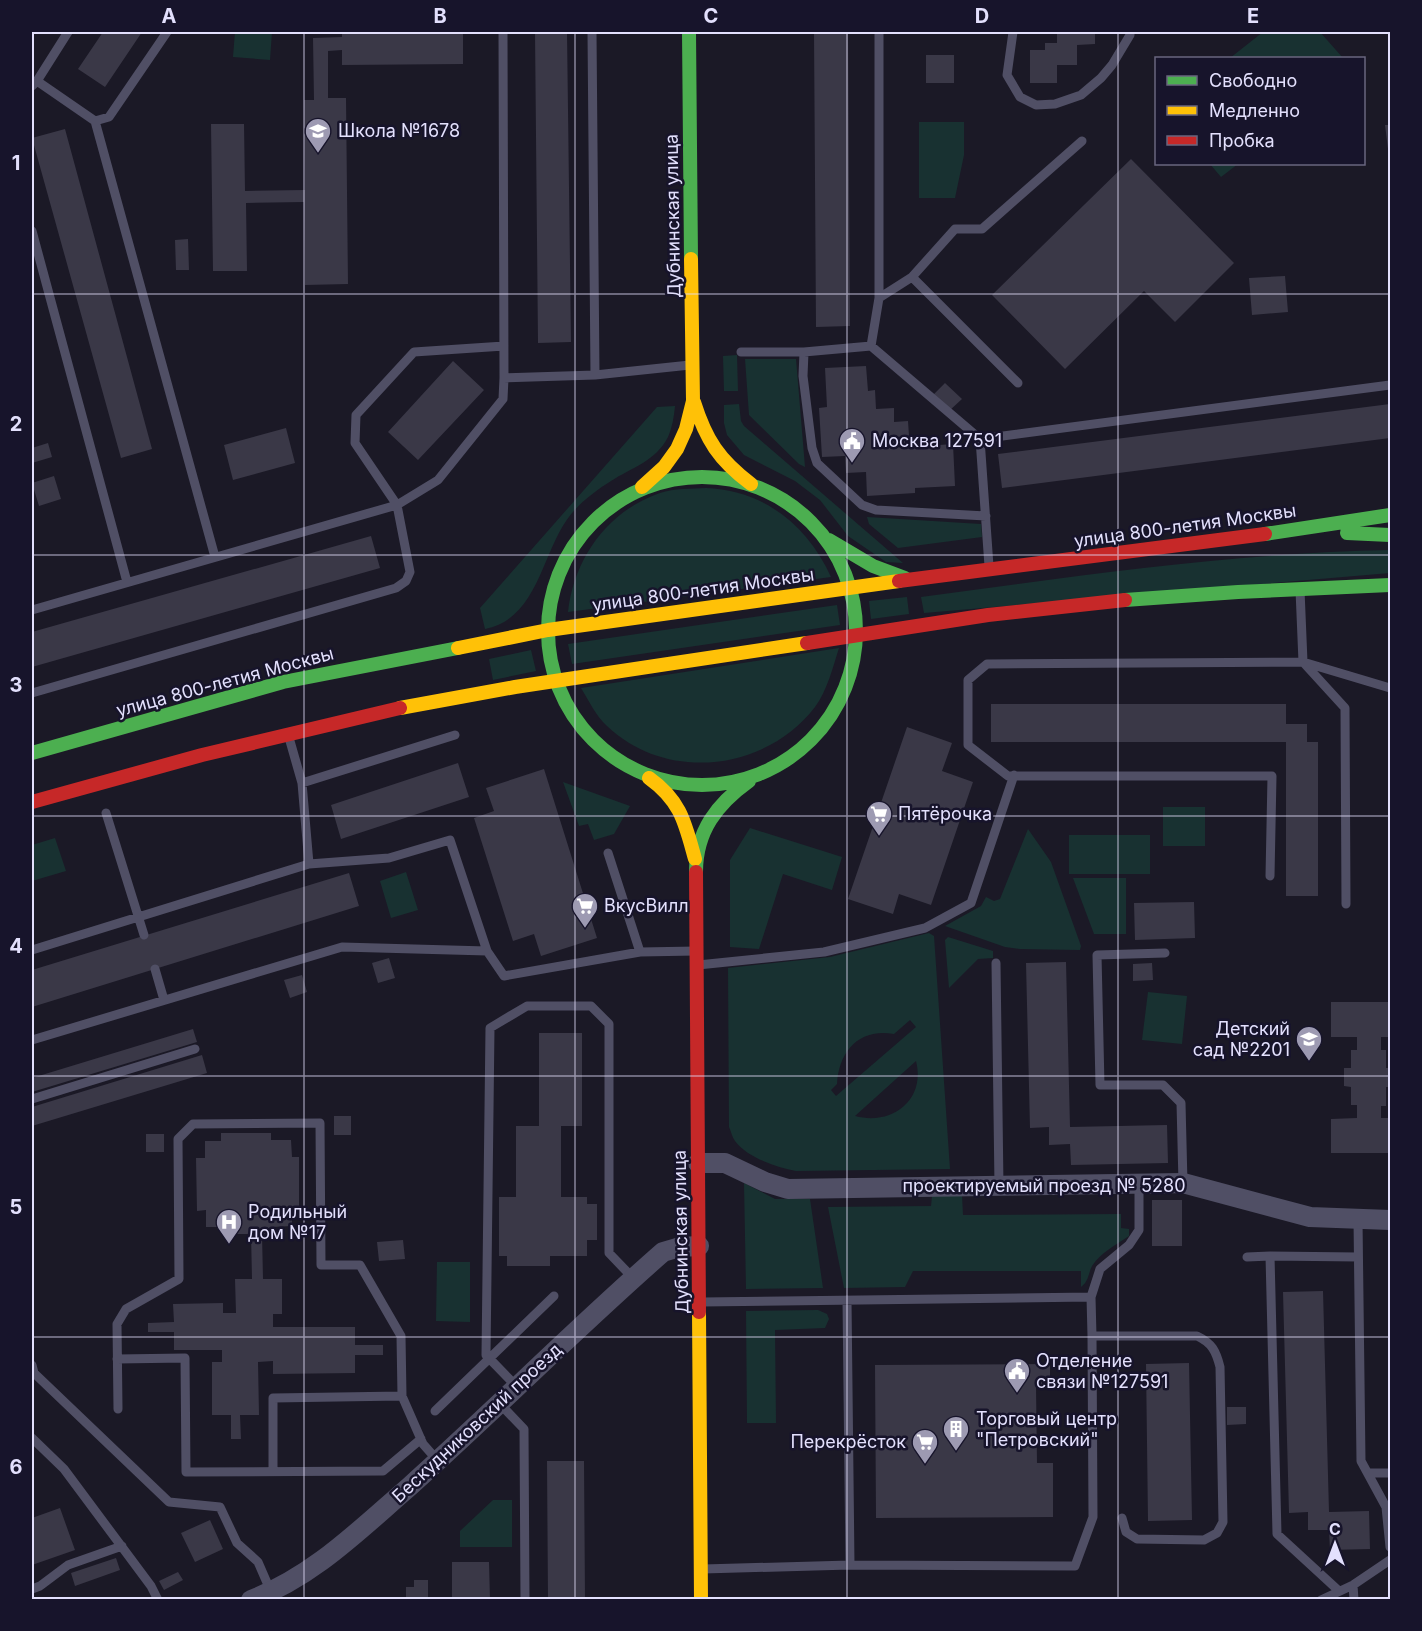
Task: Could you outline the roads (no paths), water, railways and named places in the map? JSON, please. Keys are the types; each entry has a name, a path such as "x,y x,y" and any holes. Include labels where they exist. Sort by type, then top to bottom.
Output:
{"main road":[{"name":"Дубнинская улица","path":"633,494 670,462 679,449 685,435 693,401 689,32"},
{"name":"Дубнинская улица","path":"693,401 702,429 711,446 736,474 756,488"},
{"path":"823,536 835,554 850,587 856,634 850,675 833,713 806,745 789,758 759,773 733,782 710,785 669,782 639,772 611,756 588,734 569,709 556,680 549,650 548,630 555,588 572,549 599,518 633,494 653,486 694,478 736,481 756,488 793,507 823,536 866,563 912,580"},
{"name":"улица 800-летия Москвы","path":"32,753 283,682 548,630 850,587 1268,534 1390,515"},
{"path":"1268,534 1317,532 1390,535"},
{"path":"32,802 219,749 457,697 556,680 694,661 856,634 1086,604 1300,588 1390,585"},
{"name":"Дубнинская улица","path":"639,772 663,787 675,800 685,820 696,863 701,1599"},
{"name":"Дубнинская улица","path":"696,863 705,826 714,810 728,795 759,773"}],"street":[{"name":"проектируемый проезд № 5280","path":"698,1163 725,1163 765,1182 788,1189 1183,1183 1310,1217 1390,1220"},
{"name":"Бескудниковский проезд","path":"257,1597 316,1566 438,1461 663,1252 680,1247 699,1246"}],"lane":[{"path":"68,32 34,83 95,122 215,557"},
{"path":"95,122 109,117 167,32"},
{"path":"32,610 397,505 438,480 503,399 503,32"},
{"path":"592,32 595,375"},
{"path":"871,346 879,298 879,32"},
{"path":"1013,32 1007,75 1020,97 1036,105 1055,104 1081,95 1112,65 1130,32"},
{"path":"879,298 912,277 956,229 982,229 1082,141"},
{"path":"32,231 127,582"},
{"path":"912,277 1018,383"},
{"path":"32,693 396,588 406,581 410,572 397,505 355,443 356,415 414,352 504,346"},
{"path":"741,352 804,352 871,346 980,440 990,570"},
{"path":"804,352 803,376 812,448 817,463 862,505 876,510 986,516"},
{"path":"504,378 595,375 693,365"},
{"path":"980,440 1390,385"},
{"path":"1300,588 1303,662 1345,708 1346,904"},
{"path":"1270,876 1272,776 1008,776 968,745 968,680 987,664 1303,662 1390,688"},
{"path":"288,733 302,783 309,864"},
{"path":"302,783 455,735"},
{"path":"32,950 309,864 389,858 450,840 487,951 504,976 640,952 697,958 824,952 925,928 971,903 1014,775"},
{"path":"106,813 144,935"},
{"path":"608,853 640,952"},
{"path":"32,1040 342,946 487,951"},
{"path":"1166,953 1097,955 1100,1085 1163,1085 1181,1103 1183,1183"},
{"path":"996,963 999,1185"},
{"path":"155,969 164,1000"},
{"path":"517,1387 486,1355 490,1028 527,1006 591,1006 609,1024 609,1253 633,1278"},
{"path":"32,1099 195,1049"},
{"path":"118,1409 117,1324 126,1309 179,1279 178,1139 193,1124 320,1123 321,1265 360,1265 401,1336 402,1396 421,1439 438,1461"},
{"path":"701,1569 850,1565 1075,1566 1093,1518 1091,1297 1100,1269 1129,1245 1139,1230 1139,1184"},
{"path":"1358,1220 1361,1461 1386,1507 1390,1547"},
{"path":"1270,1256 1277,1534 1339,1591"},
{"path":"1247,1257 1358,1257"},
{"path":"435,1411 554,1296"},
{"path":"700,1302 1091,1297"},
{"path":"847,1300 850,1565"},
{"path":"1092,1336 1197,1336 1209,1342 1217,1353 1220,1367 1222,1522 1217,1533 1204,1540 1137,1539 1126,1532 1122,1518"},
{"path":"117,1359 185,1358 186,1472 383,1471 421,1439"},
{"path":"32,1365 34,1373 169,1502 220,1507 237,1543 258,1563 257,1597"},
{"path":"273,1471 273,1398 402,1396"},
{"path":"500,1404 525,1429 525,1599"},
{"path":"32,1438 64,1469 151,1586 158,1599"},
{"path":"1368,1473 1390,1473"},
{"path":"32,1589 40,1586 68,1565 122,1546"},
{"path":"1321,1599 1353,1585 1390,1560"},
{"path":"1353,1585 1354,1599"}],"place":[{"name":"Школа №1678","path":"318,154"},
{"name":"Москва 127591","path":"852,464"},
{"name":"Пятёрочка","path":"879,837"},
{"name":"ВкусВилл","path":"585,929"},
{"name":"Детский сад №2201","path":"1309,1062"},
{"name":"Родильный дом №17","path":"229,1245"},
{"name":"Отделение связи №127591","path":"1017,1394"},
{"name":"Торговый центр \"Петровский\"","path":"956,1452"},
{"name":"Перекрёсток","path":"925,1465"}]}
